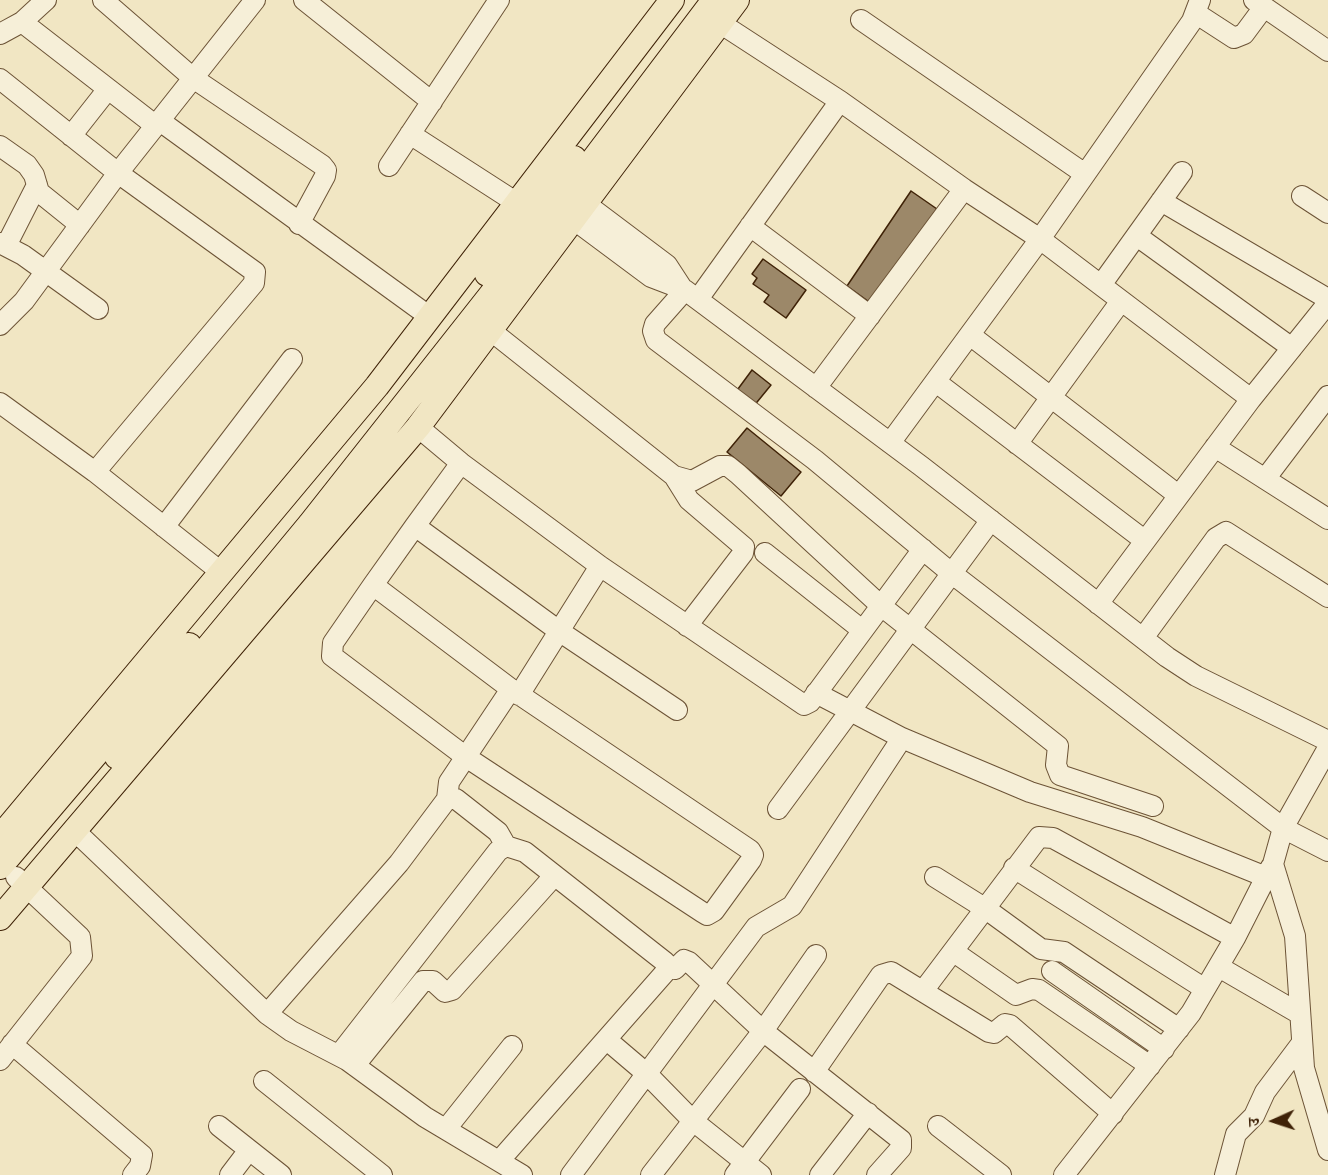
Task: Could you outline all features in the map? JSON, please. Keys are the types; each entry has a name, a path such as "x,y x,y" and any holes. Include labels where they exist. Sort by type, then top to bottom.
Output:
{"main road":[{"path":"0,895 310,524 497,288 672,0"},
{"path":"0,918 15,876 76,831 418,428 490,330 552,196 694,0"},
{"path":"0,837 377,386 430,317 552,196 717,11 737,0"}],"street":[{"path":"0,34 22,22 46,0"},
{"path":"103,0 194,78 326,170 322,183 299,224"},
{"path":"0,325 24,302 118,173 255,0"},
{"path":"304,0 432,102"},
{"path":"389,166 499,0"},
{"path":"890,443 1040,238 1198,7 1234,38 1244,34 1259,4 1328,51"},
{"path":"717,11 964,189 1040,238 1251,399"},
{"path":"861,20 1085,174"},
{"path":"22,22 108,89 430,317"},
{"path":"0,79 118,173 251,268 256,278 94,472"},
{"path":"71,136 108,89"},
{"path":"840,101 750,226 655,324 653,331 656,340 814,460 950,572 1283,828 1328,851"},
{"path":"410,134 552,196 667,265 688,292 890,443 1143,638 1196,676 1328,741"},
{"path":"0,146 27,165 44,198 80,225"},
{"path":"1101,285 1182,171"},
{"path":"37,186 3,244 98,309"},
{"path":"816,388 964,189"},
{"path":"1302,196 1328,213"},
{"path":"1161,201 1328,298"},
{"path":"750,226 870,316"},
{"path":"1137,236 1292,348"},
{"path":"1017,444 1121,301"},
{"path":"1098,604 1251,399 1328,303"},
{"path":"490,330 674,476 689,500 744,547 743,553 687,626"},
{"path":"970,335 1178,495"},
{"path":"164,527 292,359"},
{"path":"936,381 1144,540"},
{"path":"1265,479 1328,396"},
{"path":"0,403 94,472 221,572"},
{"path":"418,428 461,463 600,566 804,705 816,693 923,549"},
{"path":"1215,447 1328,519"},
{"path":"373,585 515,692 750,850 753,855 751,860 714,911 707,915 702,912 466,758 332,656 333,643 373,585 461,463"},
{"path":"674,476 692,481 713,468 728,466 880,605 1058,746 1056,765 1060,775 1153,806"},
{"path":"778,809 851,712 950,572 991,520"},
{"path":"415,526 559,631 677,710"},
{"path":"1143,638 1216,538 1226,532 1328,597"},
{"path":"765,553 862,630"},
{"path":"267,1014 399,863 447,799 449,782 559,631 600,566"},
{"path":"816,693 902,738 1047,798 1142,826 1270,870 1287,900 1295,936 1300,969 1301,1044 1304,1068 1328,1149"},
{"path":"571,1175 756,927 792,906 902,738"},
{"path":"1064,1175 1179,1029 1219,967 1270,870 1283,828 1328,748"},
{"path":"1047,798 1060,775"},
{"path":"447,799 456,799 489,825 502,836 506,846"},
{"path":"76,831 267,1014 291,1032 347,1060 446,1129 522,1175"},
{"path":"924,991 986,909 1034,840 1047,836 1125,876 1235,938"},
{"path":"347,1060 498,851 506,846 525,852 668,965 675,969 686,960 763,1031 868,1113 903,1144 877,1175"},
{"path":"1014,868 1205,989"},
{"path":"0,1060 82,956 80,937 15,876"},
{"path":"347,1060 423,981 433,981 445,992 452,990 554,876"},
{"path":"935,877 986,909 1041,949 1064,952 1179,1029"},
{"path":"954,952 1016,995 1032,989 1039,990 1150,1066"},
{"path":"651,1175 763,1031 816,955"},
{"path":"500,1160 665,973 668,965"},
{"path":"1219,967 1300,1014"},
{"path":"1052,970 1164,1049"},
{"path":"814,1072 881,975 891,972 989,1032 994,1033 1005,1024 1010,1025 1113,1114"},
{"path":"607,1040 647,1074 740,1169 761,1175"},
{"path":"12,1044 142,1155 140,1167 133,1175"},
{"path":"1225,1175 1236,1134 1254,1116 1265,1092 1301,1044"},
{"path":"446,1129 512,1046"},
{"path":"264,1081 382,1175"},
{"path":"740,1169 800,1089"},
{"path":"820,1175 868,1113"},
{"path":"219,1126 281,1175"},
{"path":"938,1126 1001,1175"},
{"path":"230,1175 249,1150"}],"building":[{"path":"911,191 937,209 872,304 847,286"},
{"path":"763,259 806,290 786,318 764,302 769,295 753,284 757,278 752,274"},
{"path":"752,370 771,385 753,407 735,393"},
{"path":"747,428 801,472 781,496 727,452"}]}
